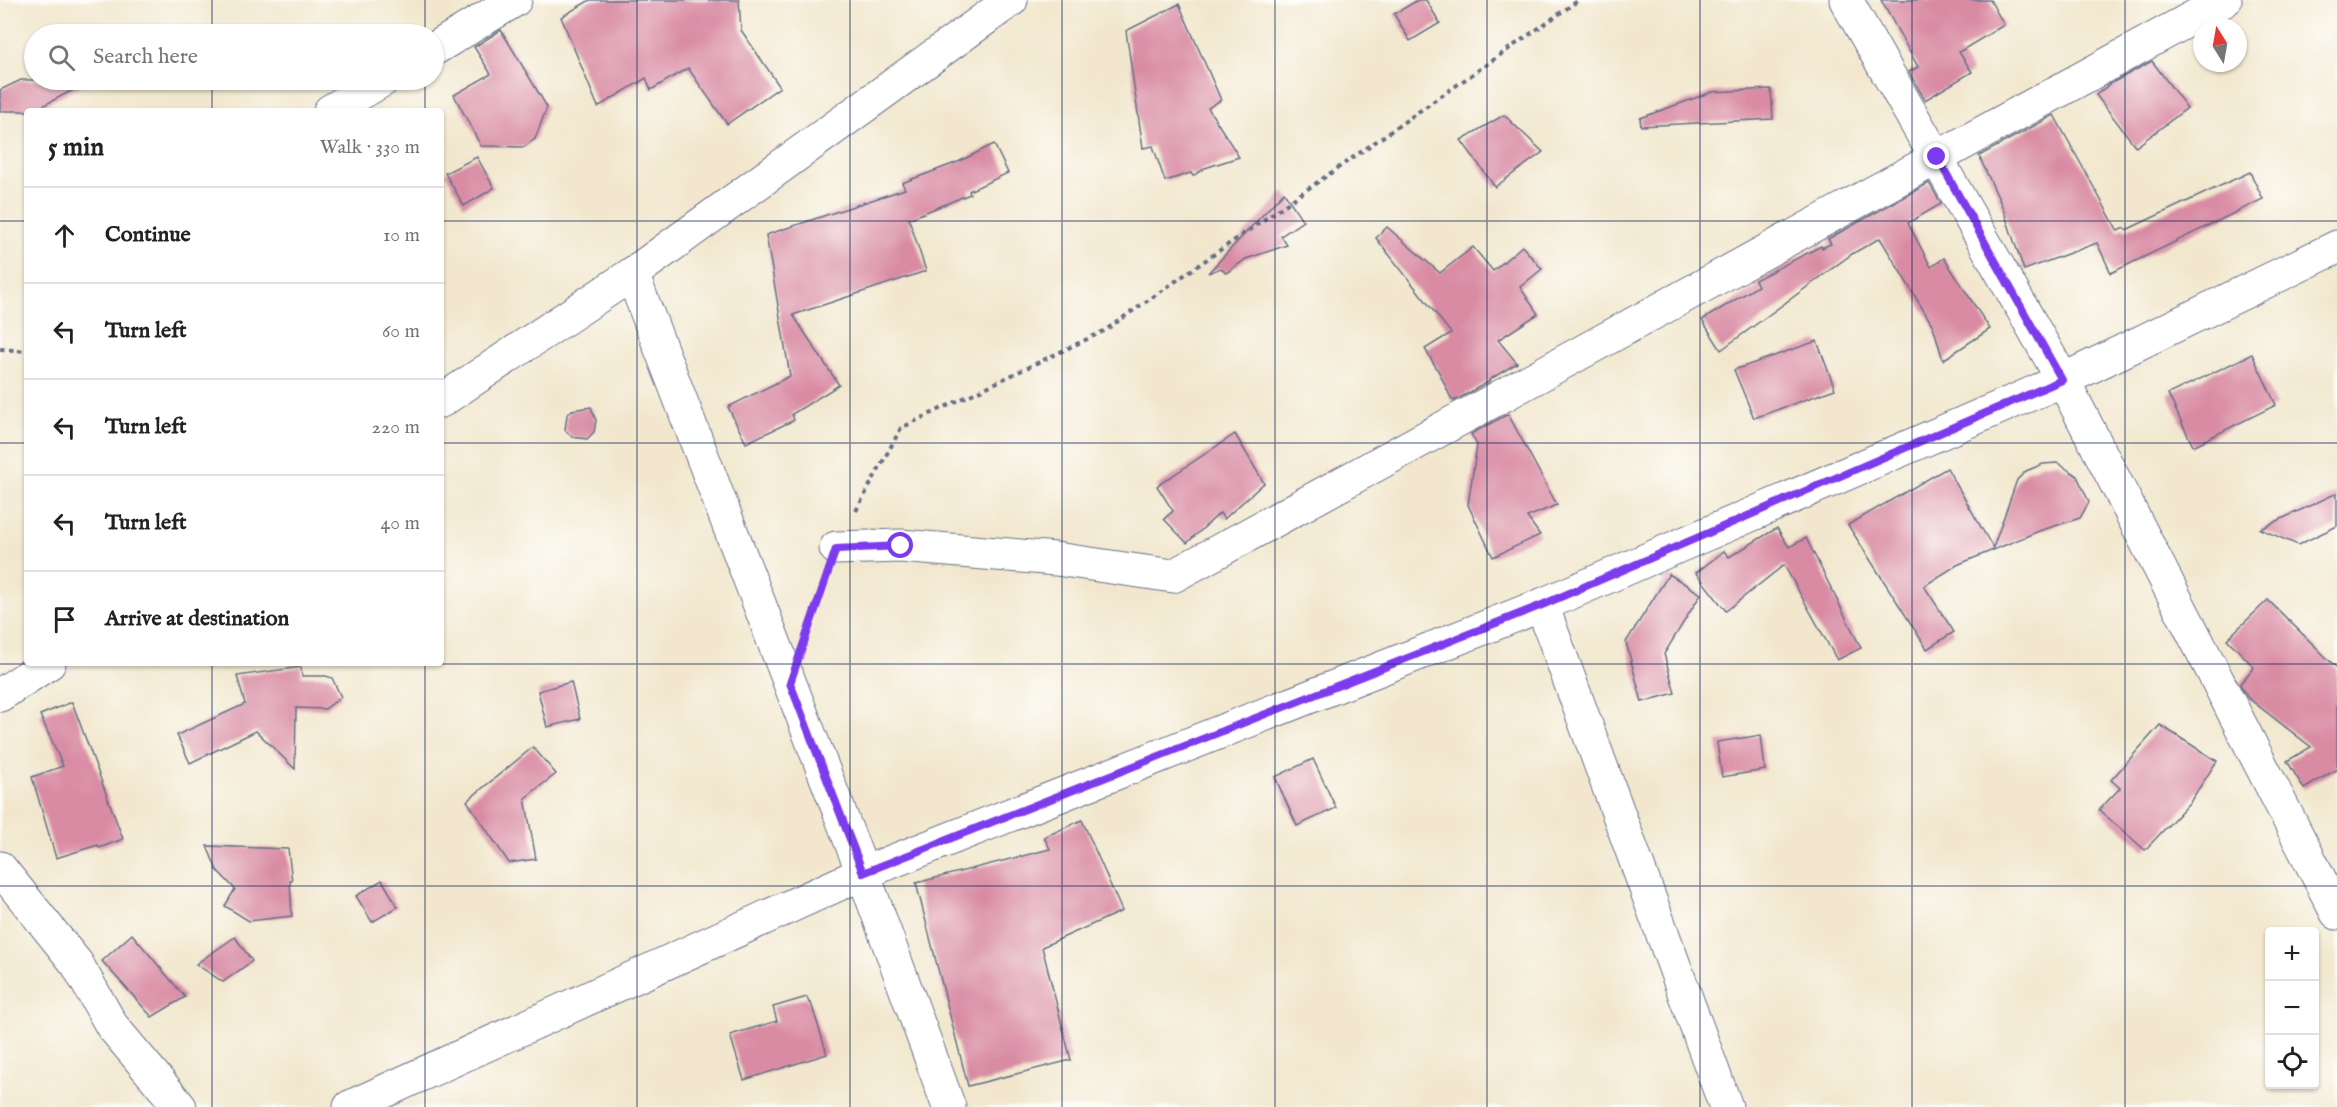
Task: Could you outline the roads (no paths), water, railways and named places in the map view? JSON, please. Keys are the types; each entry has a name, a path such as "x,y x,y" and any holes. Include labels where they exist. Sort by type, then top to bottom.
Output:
{"street":[{"path":"444,43 515,0"},
{"path":"444,399 632,274 1011,0"},
{"path":"1846,0 2062,380 2337,913"},
{"path":"836,549 901,546 1056,559 1173,576 2225,0"},
{"path":"335,108 366,90"},
{"path":"350,1107 863,873 1542,605 2062,380 2337,247"},
{"path":"632,274 863,873 949,1107"},
{"path":"1542,605 1726,1107"},
{"path":"0,695 44,666"},
{"path":"0,868 77,964 112,1026 180,1107"}]}
